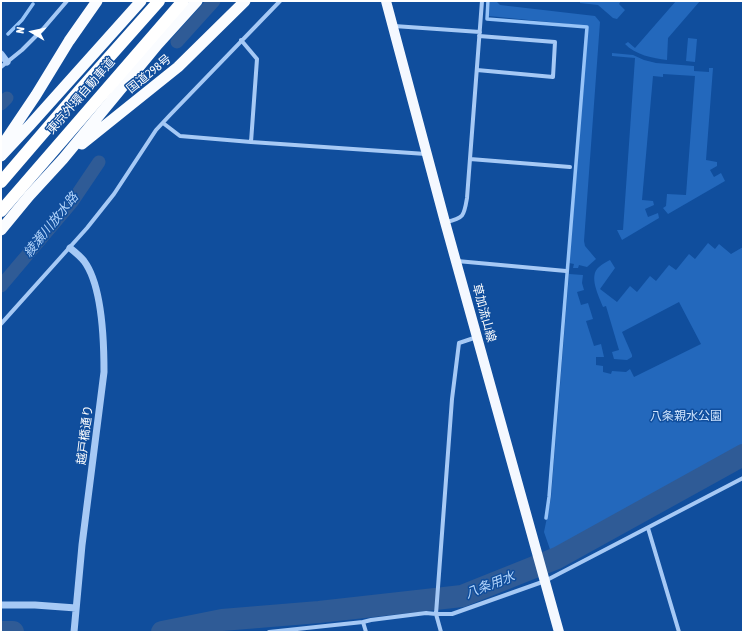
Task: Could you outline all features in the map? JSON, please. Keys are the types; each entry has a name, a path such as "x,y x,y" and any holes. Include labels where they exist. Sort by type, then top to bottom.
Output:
{"highway":[{"path":"1,147 96,1"},
{"path":"1,156 141,1"},
{"name":"東京外環自動車道","path":"1,182 159,1"},
{"name":"東京外環自動車道","path":"1,211 183,1"},
{"name":"国道298号","path":"1,230 29,196 63,159 158,44 197,1"},
{"name":"国道298号","path":"63,159 178,68 245,1"}],"main road":[{"name":"草加流山線","path":"386,1 445,222 559,632"}],"street":[{"path":"1,54 4,64 22,50 43,29 67,1"},
{"path":"1,324 87,228 114,194 156,130 280,1"},
{"path":"445,222 457,219 464,213 467,198 482,1"},
{"path":"393,26 555,42 553,77 477,70"},
{"path":"241,40 258,59 252,142"},
{"path":"163,123 180,136 428,154"},
{"path":"470,159 570,167"},
{"name":"越戸橋通り","path":"70,248 83,260 89,271 95,288 102,321 104,344 104,372 82,545 74,632"},
{"path":"457,261 566,271"},
{"path":"441,632 436,614 439,592 452,400 459,343 477,337"},
{"path":"269,632 363,622 426,613 452,614 545,582 743,478"},
{"path":"648,528 679,632"},
{"path":"1,605 35,604 76,608"},
{"path":"363,622 366,632"}],"green space":[{"path":"490,1 496,1 500,5 595,16 600,22 584,241 585,246 596,259 587,267 579,265 578,268 573,268 574,264 569,263 588,26 489,16"},
{"path":"580,1 621,1 619,4 625,10 617,19 613,18 598,5 580,3"},
{"path":"676,1 700,1 668,38 667,60 650,57 639,53 629,48 625,44 628,42 635,48"},
{"path":"688,38 697,39 695,62 686,61"},
{"path":"612,53 633,55 656,63 694,66 694,71 709,72 709,68 713,68 706,160 717,162 717,166 710,170 714,177 721,173 725,181 668,214 663,208 666,206 667,194 686,195 695,76 663,74 663,77 653,76 642,200 653,201 654,205 645,209 648,217 658,213 659,218 622,240 617,230 623,230 635,58 612,56"},
{"name":"八条親水公園","path":"708,243 715,249 719,244 731,254 743,247 743,451 613,522 553,558 544,532 551,498 569,274 583,275 582,283 584,290 577,292 581,305 588,303 593,319 586,321 594,346 601,344 604,357 596,357 596,365 603,366 603,372 611,374 612,371 626,372 630,369 634,377 701,344 679,302 622,332 632,357 627,360 614,359 612,352 619,350 606,306 603,307 595,286 594,276 596,271 601,265 610,260 615,268 600,289 617,302 630,286 637,292 650,276 656,281 669,265 676,270 689,254 695,259"}],"waterway":[{"name":"綾瀬川放水路","path":"177,42 214,1"},
{"path":"488,1 487,19 587,27 549,497 546,518"},
{"path":"8,34 22,20 33,4"},
{"name":"綾瀬川放水路","path":"1,104 7,98"},
{"name":"綾瀬川放水路","path":"1,286 72,202 99,162"},
{"name":"八条用水","path":"162,632 222,620 319,612 462,596 557,558 743,455"},
{"name":"八条用水","path":"1,632 13,632"}]}
